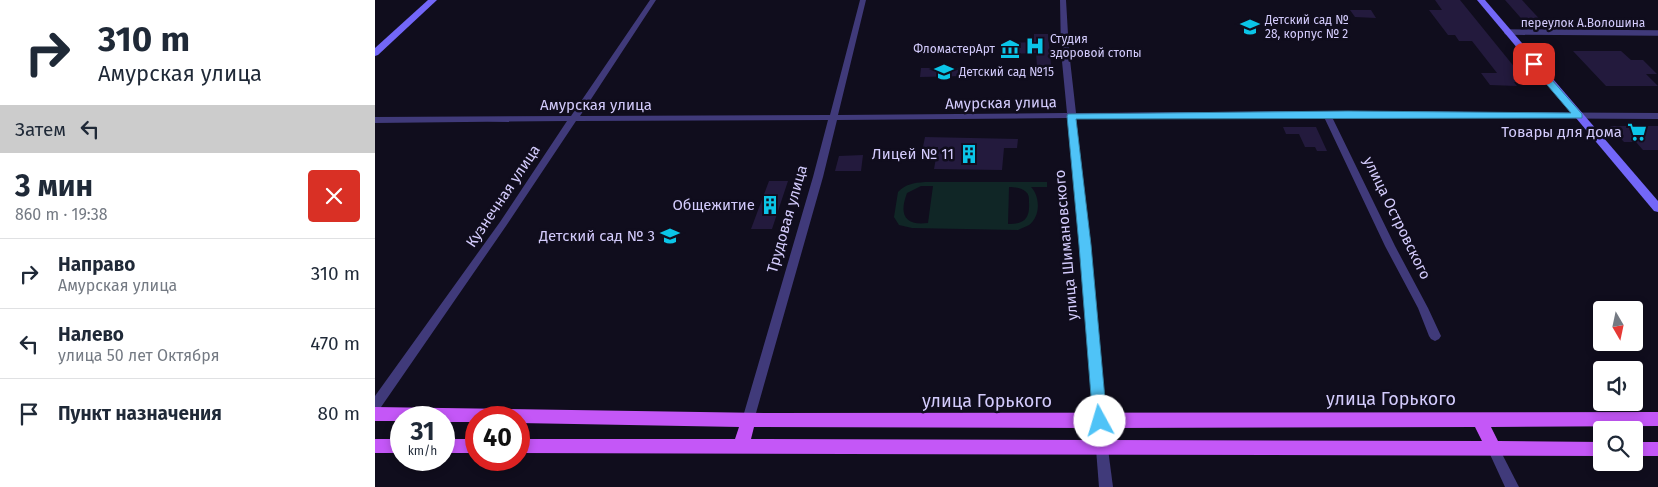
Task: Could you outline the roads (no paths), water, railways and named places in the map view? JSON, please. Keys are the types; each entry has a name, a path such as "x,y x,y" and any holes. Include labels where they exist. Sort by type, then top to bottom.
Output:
{"main road":[{"path":"375,53 433,0"},
{"path":"1481,0 1658,208"},
{"name":"улица Горького","path":"375,414 748,420 1658,419"},
{"path":"1479,419 1494,450"},
{"name":"Трудовая улица","path":"741,447 748,420"},
{"name":"улица Шимановского","path":"1100,421 1102,449"},
{"path":"375,446 390,446"},
{"path":"530,446 1593,449"},
{"path":"1643,449 1658,449"}],"street":[{"name":"Кузнечная улица","path":"375,406 499,231 653,0"},
{"name":"Трудовая улица","path":"748,420 833,118 863,0"},
{"name":"улица Шимановского","path":"1063,0 1071,116 1085,245 1100,421"},
{"name":"переулок А.Волошина","path":"1507,32 1658,33"},
{"name":"Амурская улица","path":"375,120 1327,115 1658,116"},
{"name":"улица Островского","path":"1327,115 1389,246 1423,308 1435,336"},
{"name":"улица Шимановского","path":"1102,449 1106,487"},
{"path":"1494,450 1512,487"}],"place":[{"name":"Детский сад № 28, корпус № 2","path":"1250,27"},
{"name":"Студия здоровой стопы","path":"1035,46"},
{"name":"ФломастерАрт","path":"1010,49"},
{"name":"Детский сад №15","path":"944,72"},
{"name":"Товары для дома","path":"1637,132"},
{"name":"Лицей № 11","path":"969,154"},
{"name":"Общежитие","path":"770,205"},
{"name":"Детский сад № 3","path":"670,236"}]}
